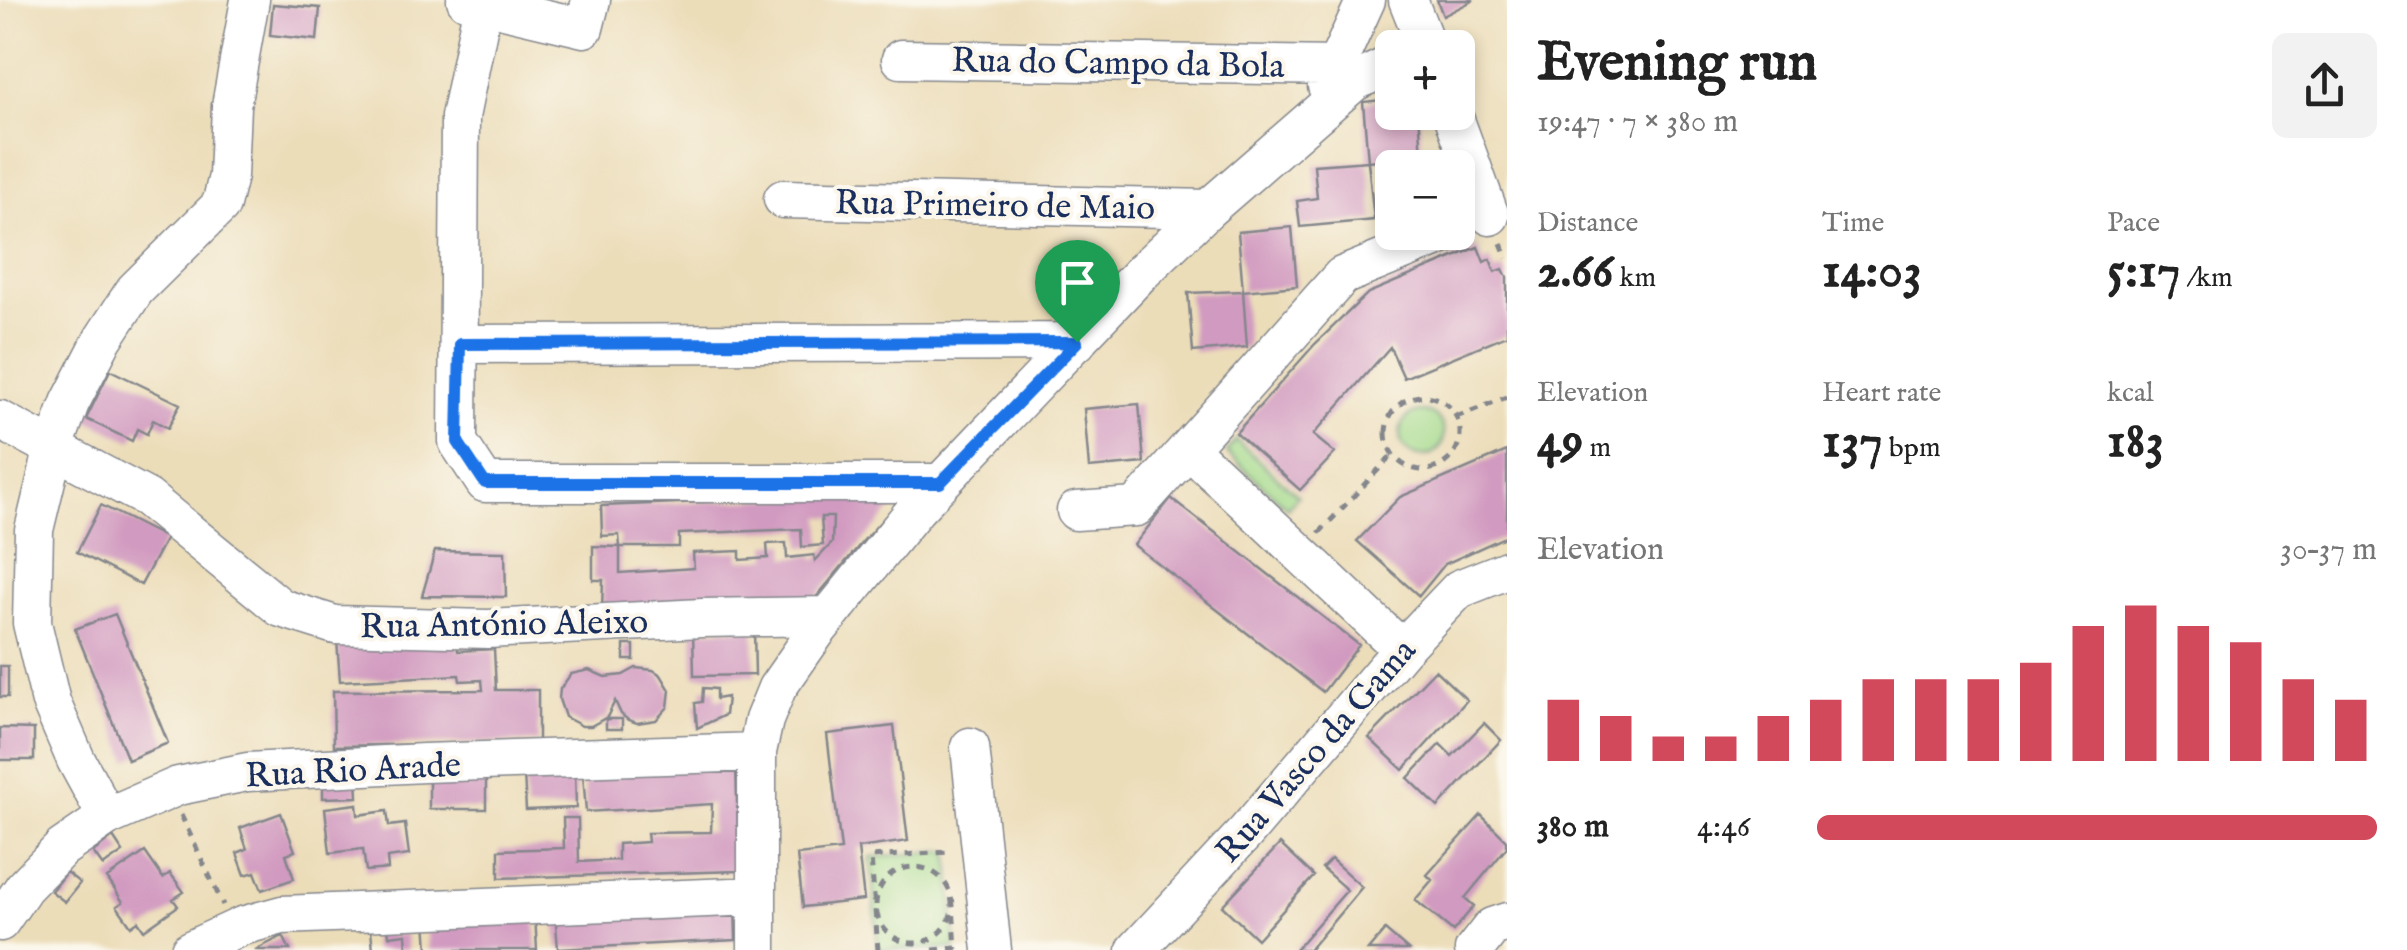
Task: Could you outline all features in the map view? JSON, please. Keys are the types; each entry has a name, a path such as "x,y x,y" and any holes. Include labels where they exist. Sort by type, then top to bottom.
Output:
{"street":[{"path":"107,818 51,702 32,624 34,530 54,447 70,403 103,338 136,290 221,205 228,176 231,106 250,0"},
{"path":"591,0 584,28 474,2 460,117 458,442 485,483 940,483"},
{"path":"1315,116 1366,0"},
{"path":"1408,0 1420,30"},
{"name":"Rua do Campo da Bola","path":"900,59 1336,66"},
{"path":"757,950 757,752 777,688 829,616 916,509 1141,273 1354,82 1375,72"},
{"path":"1458,130 1485,219"},
{"name":"Rua Primeiro de Maio","path":"783,199 1208,209"},
{"path":"1076,511 1136,507 1342,276 1406,250"},
{"path":"460,344 1077,342"},
{"name":"Rua António Aleixo","path":"0,420 147,498 280,608 335,625 488,629 829,616"},
{"path":"1190,449 1402,650"},
{"name":"Rua Vasco da Gama","path":"1136,950 1246,832 1402,650 1459,590 1507,570"},
{"path":"970,747 992,950"},
{"name":"Rua Rio Arade","path":"0,922 24,887 62,848 107,818 169,790 247,772 757,752"},
{"path":"190,950 234,929 282,915 757,896"},
{"path":"1474,950 1492,927 1507,922"}],"path":[{"path":"1428,396 1450,407 1460,429 1455,452 1447,462 1436,468 1412,469 1392,455 1386,432 1395,408 1416,397 1428,396"},
{"path":"1456,417 1507,396"},
{"path":"1315,538 1392,455"},
{"path":"169,790 234,929"},
{"path":"878,950 872,857 949,851 950,868"},
{"path":"907,868 939,875 950,890 953,903 946,926 938,935 916,944 893,937 884,928 875,906 890,877 907,868"},
{"path":"933,950 956,948 952,886"}],"green space":[{"path":"1422,412 1438,418 1444,434 1438,450 1422,456 1406,450 1400,434 1406,418"},
{"path":"1236,440 1298,496 1287,508 1226,452"},
{"path":"949,851 956,948 878,950 871,857"}],"building":[{"path":"1437,0 1474,0 1443,16"},
{"path":"273,4 320,8 317,40 270,35"},
{"path":"1375,101 1375,130 1420,130 1422,150 1375,150 1375,160 1368,161 1363,102"},
{"path":"1368,161 1374,220 1300,227 1297,201 1317,198 1314,165"},
{"path":"1292,227 1297,286 1243,291 1238,232"},
{"path":"1478,247 1484,262 1490,259 1495,272 1503,269 1507,277 1507,335 1404,378 1390,347 1313,435 1335,453 1300,490 1236,433 1315,344 1368,293"},
{"path":"1243,291 1247,347 1193,352 1188,293"},
{"path":"110,370 180,404 168,428 153,420 147,434 137,429 132,441 86,419"},
{"path":"1139,404 1144,463 1089,468 1084,409"},
{"path":"1507,451 1507,536 1445,564 1419,596 1357,541 1400,497"},
{"path":"906,494 813,601 602,609 603,580 593,580 593,546 620,547 619,535 602,536 601,506","holes":["821,517 833,517 832,543 815,561 814,555 787,558 786,543 767,544 768,558 740,560 740,551 693,553 694,568 620,573 620,547 679,547 679,534 801,529 802,547 823,545"]},
{"path":"1171,498 1359,645 1323,692 1134,545"},
{"path":"101,505 166,538 141,585 77,552"},
{"path":"435,551 505,552 506,597 422,596"},
{"path":"115,614 168,743 128,760 75,629"},
{"path":"754,629 755,675 694,676 693,630"},
{"path":"457,639 458,651 494,649 496,690 538,690 538,742 334,746 333,691 483,690 482,680 460,681 459,675 340,681 337,640"},
{"path":"624,645 634,645 634,660 624,660"},
{"path":"0,666 8,666 8,697 0,697"},
{"path":"636,668 661,675 670,690 668,707 656,720 628,720 615,701 607,717 591,726 565,717 560,689 571,674 589,670 605,677 623,675"},
{"path":"1435,670 1467,700 1403,770 1369,738"},
{"path":"703,688 716,689 716,699 727,697 725,715 697,728 695,703 702,702"},
{"path":"606,719 622,719 622,729 606,729"},
{"path":"1484,723 1501,740 1438,807 1408,778 1440,744 1452,756"},
{"path":"894,726 908,841 858,848 864,900 803,907 797,855 841,850 827,734"},
{"path":"0,728 34,729 34,760 0,760"},
{"path":"736,766 739,871 499,878 499,850 564,848 563,818 578,818 579,862 618,860 618,844 648,842 647,833 711,832 712,804 586,812 583,774"},
{"path":"575,771 576,808 526,810 524,774"},
{"path":"429,774 486,774 486,809 429,809"},
{"path":"357,779 358,797 323,798 323,780"},
{"path":"357,804 358,815 387,811 389,826 405,824 409,855 387,858 388,869 366,871 363,849 330,853 325,808"},
{"path":"281,813 295,851 286,854 294,879 262,890 255,872 245,875 237,853 247,849 240,828"},
{"path":"1481,815 1507,841 1507,847 1465,898 1474,906 1453,931 1415,900 1432,880 1427,875"},
{"path":"113,837 123,852 103,866 93,852"},
{"path":"1280,844 1314,876 1257,939 1222,906"},
{"path":"145,852 163,878 170,873 184,892 173,899 178,906 144,930 138,921 131,926 117,906 123,902 107,878"},
{"path":"1331,859 1362,887 1309,950 1295,950 1347,890 1322,868"},
{"path":"66,872 80,883 65,902 51,891"},
{"path":"735,904 736,940 558,949 555,912"},
{"path":"535,915 537,950 428,950 426,920"},
{"path":"388,928 389,936 406,934 407,950 373,950 371,930"},
{"path":"1385,930 1408,950 1368,950"},
{"path":"283,936 290,950 255,950"}],"route":[{"path":"1077,342 940,483 485,483 458,442 460,344 1077,342"}]}
